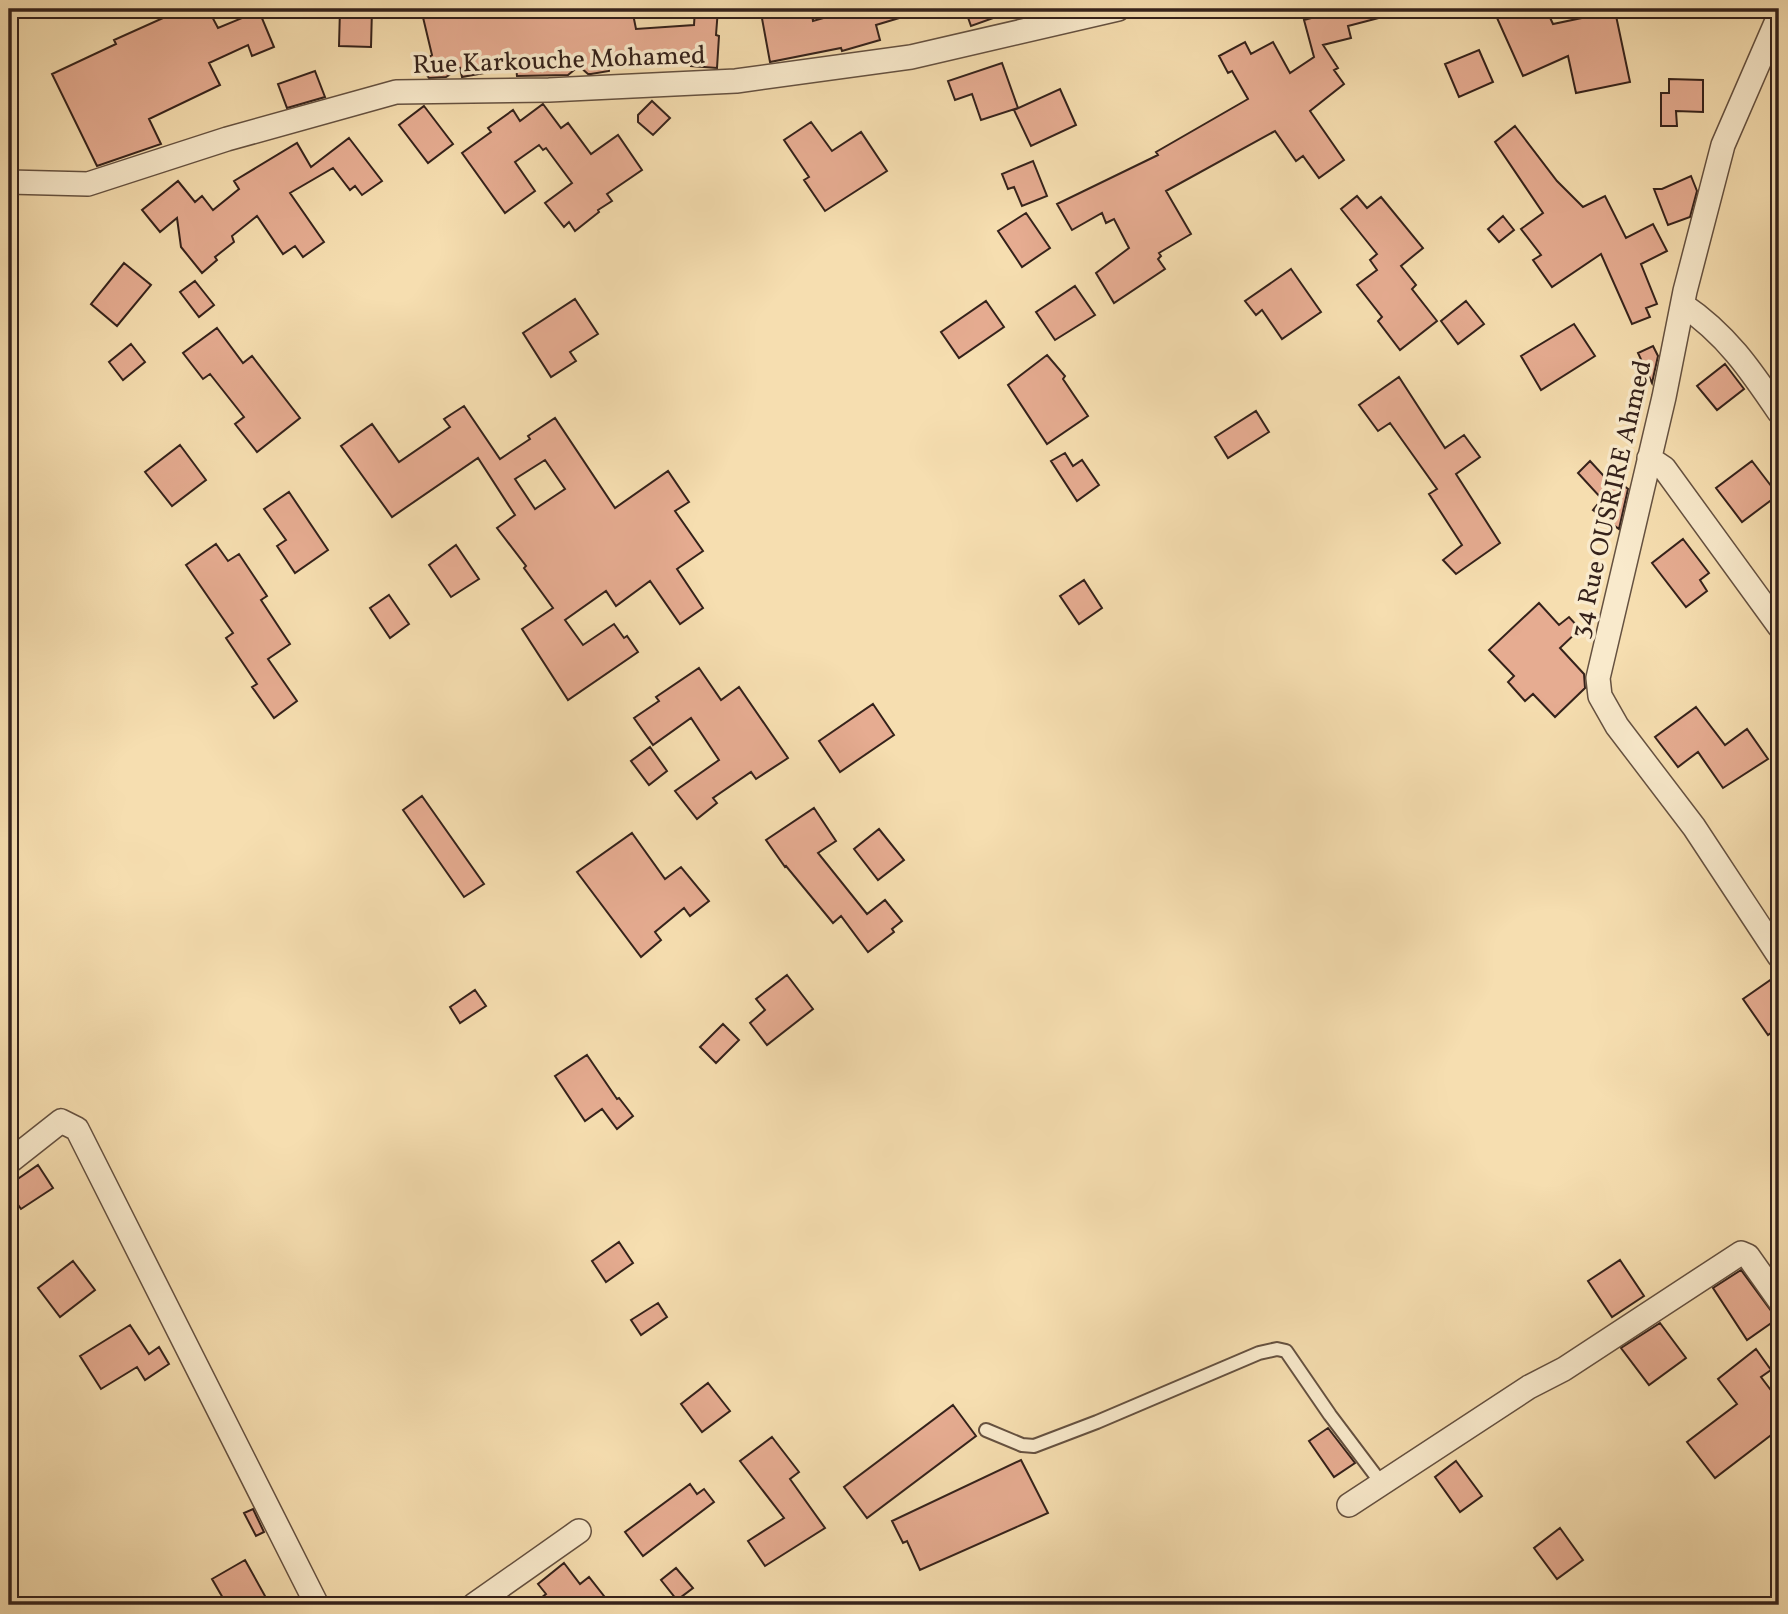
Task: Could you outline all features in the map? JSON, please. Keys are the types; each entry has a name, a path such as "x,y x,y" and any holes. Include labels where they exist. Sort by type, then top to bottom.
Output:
{"street":[{"name":"Rue Karkouche Mohamed","path":"9,182 88,184 227,139 396,92 549,90 736,81 911,57 1118,9"},
{"name":"34 Rue OUSRIRE Ahmed","path":"1778,953 1694,827 1617,726 1600,696 1598,678 1683,305 1723,145 1779,16"},
{"path":"1683,305 1708,322 1732,346 1779,412"},
{"path":"1649,458 1664,468 1779,626"},
{"path":"9,1162 61,1121 77,1129 317,1605"},
{"path":"1349,1505 1741,1253 1748,1256 1758,1268 1779,1300"},
{"path":"474,1605 579,1531"}],"lane":[{"path":"986,1430 1022,1445 1034,1446 1259,1353 1277,1349 1286,1351 1382,1484"}],"building":[{"path":"183,9 208,9 218,28 259,11 274,47 252,56 248,45 209,63 220,85 149,119 161,144 97,166 52,74 116,44 114,40"},
{"path":"340,9 372,9 371,47 339,46"},
{"path":"421,9 556,9 557,12 632,9 636,29 694,25 695,9 718,9 717,68 691,66 692,58 609,65 609,71 591,74 579,66 568,75 517,76 516,67 462,77 460,68 446,77 429,78 419,64 432,55"},
{"path":"784,9 811,9 813,21 855,9 916,9 916,13 876,25 880,40 842,51 841,48 770,62 761,13"},
{"path":"965,9 1012,9 1013,11 971,26"},
{"path":"1344,9 1393,9 1394,14 1348,26 1351,38 1323,45 1338,68 1334,70 1344,84 1310,111 1344,160 1319,178 1303,156 1296,161 1275,131 1166,191 1191,234 1159,253 1161,256 1158,259 1165,269 1114,303 1096,273 1129,248 1114,219 1106,223 1102,213 1072,230 1057,204 1158,155 1156,152 1248,99 1232,71 1228,73 1219,56 1245,42 1251,54 1273,42 1290,73 1314,57 1304,20"},
{"path":"1493,9 1546,9 1553,24 1615,11 1630,82 1576,93 1568,56 1523,76"},
{"path":"1479,50 1493,82 1459,97 1445,64"},
{"path":"1002,63 1018,108 981,120 972,94 955,100 948,81"},
{"path":"315,71 325,97 287,108 278,84"},
{"path":"1669,79 1703,80 1703,112 1676,111 1677,126 1661,126 1661,93 1669,93"},
{"path":"1060,89 1076,125 1031,146 1014,110"},
{"path":"652,101 670,118 653,135 638,122 638,115"},
{"path":"543,104 561,128 568,123 591,154 618,135 642,170 607,194 612,201 575,231 569,222 564,227 545,203 572,183 546,148 543,150 539,145 515,162 535,191 505,213 462,153 491,132 488,128 513,110 520,121"},
{"path":"424,106 453,144 428,163 399,125"},
{"path":"811,122 832,151 861,132 887,171 825,211 804,180 809,177 784,140"},
{"path":"1515,126 1557,181 1583,207 1605,196 1626,238 1653,224 1667,251 1641,264 1657,304 1646,308 1650,317 1632,324 1601,254 1552,287 1533,260 1541,255 1521,229 1543,213 1495,142"},
{"path":"349,138 382,181 362,195 355,186 350,190 333,168 290,193 324,242 303,257 295,246 283,254 257,216 232,236 234,242 215,257 217,260 202,273 181,247 177,218 160,232 142,210 178,181 195,202 202,196 213,210 239,189 234,181 297,143 311,167"},
{"path":"1033,161 1047,196 1022,206 1014,187 1008,189 1002,174"},
{"path":"1691,176 1697,191 1690,217 1668,225 1654,189 1662,189"},
{"path":"1357,196 1367,208 1381,197 1423,248 1401,266 1416,285 1412,289 1437,321 1400,350 1378,321 1382,317 1357,285 1377,270 1370,260 1377,254 1341,209"},
{"path":"1026,213 1050,248 1022,267 998,231"},
{"path":"1503,216 1514,230 1499,242 1488,229"},
{"path":"124,263 151,285 117,326 91,304"},
{"path":"1291,269 1321,312 1282,339 1262,310 1256,315 1245,301"},
{"path":"195,281 214,305 199,317 180,292"},
{"path":"1075,286 1095,315 1055,340 1036,312"},
{"path":"575,299 598,334 570,352 576,361 551,377 523,333"},
{"path":"986,301 1004,327 959,358 941,332"},
{"path":"1466,301 1484,324 1458,344 1441,321"},
{"path":"1574,324 1595,356 1541,390 1521,356"},
{"path":"217,328 243,363 252,356 300,418 257,452 235,424 244,417 210,374 203,379 183,353"},
{"path":"131,344 145,362 123,380 109,362"},
{"path":"1653,346 1658,356 1652,383 1638,353"},
{"path":"1047,355 1065,376 1063,379 1088,416 1047,444 1008,385"},
{"path":"1725,364 1744,389 1717,410 1697,386"},
{"path":"1399,377 1445,448 1464,435 1480,457 1456,474 1500,543 1456,574 1443,560 1462,545 1429,494 1437,489 1390,423 1378,431 1359,405"},
{"path":"464,406 500,459 555,418 615,508 668,471 689,502 675,511 703,551 677,569 703,608 680,624 650,581 616,606 606,591 565,620 583,645 614,624 638,652 568,700 522,629 553,608 497,528 515,515 478,458 392,517 341,446 372,424 399,462 450,427 444,419","holes":["545,460 565,489 535,509 515,479"]},
{"path":"1256,411 1269,432 1228,458 1215,437"},
{"path":"180,445 206,480 172,506 145,472"},
{"path":"1065,453 1073,466 1082,460 1099,485 1077,501 1051,461"},
{"path":"1590,461 1612,485 1616,480 1628,489 1619,529 1593,510 1602,499 1578,473"},
{"path":"1752,461 1778,495 1742,522 1716,488"},
{"path":"289,492 328,550 295,573 277,546 286,540 264,509"},
{"path":"1683,539 1709,573 1700,580 1707,591 1686,607 1652,563"},
{"path":"216,544 228,561 239,554 267,596 261,600 290,644 268,659 297,701 274,718 252,687 257,684 226,638 233,633 186,565"},
{"path":"456,545 479,579 451,597 429,565"},
{"path":"1084,580 1102,608 1079,624 1060,596"},
{"path":"389,595 409,624 390,638 370,608"},
{"path":"1539,603 1559,625 1569,617 1580,629 1560,648 1584,674 1585,688 1555,717 1533,694 1525,701 1508,682 1514,676 1489,650"},
{"path":"699,668 721,700 739,687 788,758 756,779 751,772 713,798 717,803 697,819 675,791 719,760 691,718 653,745 634,718 659,701 656,697"},
{"path":"873,704 894,735 840,772 819,741"},
{"path":"1696,707 1725,745 1747,729 1768,759 1723,788 1698,752 1678,767 1655,737"},
{"path":"650,747 667,771 649,785 631,761"},
{"path":"422,796 484,884 464,897 403,810"},
{"path":"814,808 836,841 818,853 867,914 885,900 902,921 892,929 894,932 868,952 841,916 833,923 785,867 766,840"},
{"path":"879,829 904,860 878,880 854,849"},
{"path":"632,833 665,879 681,867 709,901 690,916 684,908 655,932 661,940 641,957 577,872"},
{"path":"1779,974 1779,1027 1768,1035 1743,999"},
{"path":"787,975 813,1009 767,1045 750,1023 765,1010 756,999"},
{"path":"475,990 486,1006 460,1023 450,1007"},
{"path":"723,1024 739,1040 716,1063 700,1047"},
{"path":"587,1055 617,1099 619,1098 633,1116 617,1129 602,1109 585,1121 555,1076"},
{"path":"38,1165 53,1188 21,1209 9,1192 9,1185"},
{"path":"619,1242 633,1263 606,1282 592,1261"},
{"path":"1620,1260 1644,1296 1612,1317 1588,1281"},
{"path":"73,1261 95,1290 60,1317 38,1288"},
{"path":"1741,1270 1777,1319 1747,1340 1713,1288"},
{"path":"658,1303 667,1317 641,1335 631,1320"},
{"path":"1660,1323 1686,1358 1649,1385 1621,1348"},
{"path":"130,1325 149,1354 159,1347 169,1364 145,1380 137,1367 101,1389 80,1356"},
{"path":"1756,1349 1771,1370 1761,1377 1779,1401 1779,1429 1715,1478 1687,1442 1737,1404 1718,1379"},
{"path":"708,1383 730,1411 702,1432 681,1404"},
{"path":"953,1405 976,1436 867,1518 844,1487"},
{"path":"1328,1428 1355,1463 1334,1477 1309,1441"},
{"path":"772,1437 799,1472 790,1479 825,1528 765,1566 748,1541 784,1518 740,1461"},
{"path":"1021,1460 1048,1513 920,1570 907,1541 903,1543 892,1521"},
{"path":"1456,1461 1482,1496 1460,1512 1435,1477"},
{"path":"690,1484 697,1494 704,1489 714,1502 643,1556 625,1532"},
{"path":"253,1509 264,1532 256,1536 244,1513"},
{"path":"1560,1528 1583,1560 1557,1579 1534,1548"},
{"path":"245,1560 270,1605 227,1605 212,1579"},
{"path":"564,1563 580,1584 589,1577 611,1605 532,1605 546,1594 538,1584"},
{"path":"676,1568 693,1588 677,1600 661,1580"}]}
